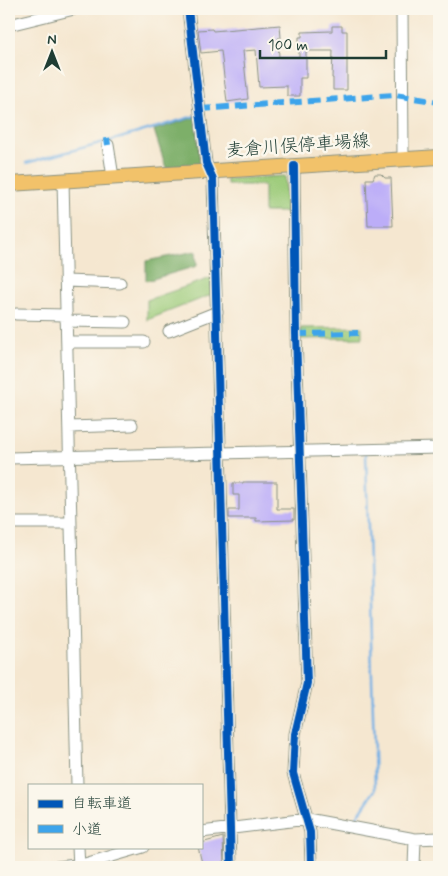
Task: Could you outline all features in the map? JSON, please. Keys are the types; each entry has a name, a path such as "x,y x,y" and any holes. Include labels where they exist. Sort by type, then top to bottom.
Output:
{"main road":[{"name":"麦倉川俣停車場線","path":"9,184 439,157"}],"street":[{"path":"9,25 74,9"},
{"path":"188,9 206,163 213,179 231,867"},
{"path":"402,9 403,158"},
{"path":"108,145 113,177"},
{"path":"294,166 299,450 307,683 295,734 293,773 310,832 311,867"},
{"path":"63,180 77,784"},
{"path":"65,281 120,283"},
{"path":"169,331 217,312"},
{"path":"16,314 125,322"},
{"path":"67,342 144,342"},
{"path":"69,427 132,425"},
{"path":"9,458 439,448"},
{"path":"9,523 71,523"},
{"path":"202,832 307,819 415,839 439,838"},
{"path":"414,867 415,839"},
{"path":"78,848 79,866"},
{"path":"57,867 79,866 140,848"}],"green space":[{"path":"196,117 200,166 166,168 154,130"},
{"path":"285,176 287,212 264,212 264,185 227,185 227,179"},
{"path":"196,251 197,266 146,281 146,261"},
{"path":"211,278 211,295 147,320 147,300"},
{"path":"362,327 362,338 301,339 301,328"}],"building":[{"path":"280,25 281,38 278,38 279,57 299,57 299,37 302,37 302,32 332,31 332,26 342,26 342,31 347,31 347,90 333,90 333,51 306,51 306,78 300,78 300,96 287,96 287,86 259,87 256,50 243,51 248,99 227,102 221,51 201,53 198,30 212,29 213,31"},
{"path":"375,174 391,178 393,226 368,226 366,179 373,179"},
{"path":"277,482 277,509 294,509 294,520 256,521 256,518 229,518 229,510 239,510 239,495 233,495 233,483"},
{"path":"223,837 224,867 203,867 198,848 202,848 202,843"}],"waterway":[{"path":"110,141 195,116"},
{"path":"26,163 104,142"},
{"path":"353,823 375,790 366,453"}],"marked path":[{"path":"200,109 395,95 439,102"},
{"path":"107,138 108,145"},
{"path":"296,334 358,333"}],"cycle path":[{"path":"188,9 206,163 213,179 231,867"},
{"path":"294,166 296,334 307,683 295,734 293,773 310,832 311,867"}]}
